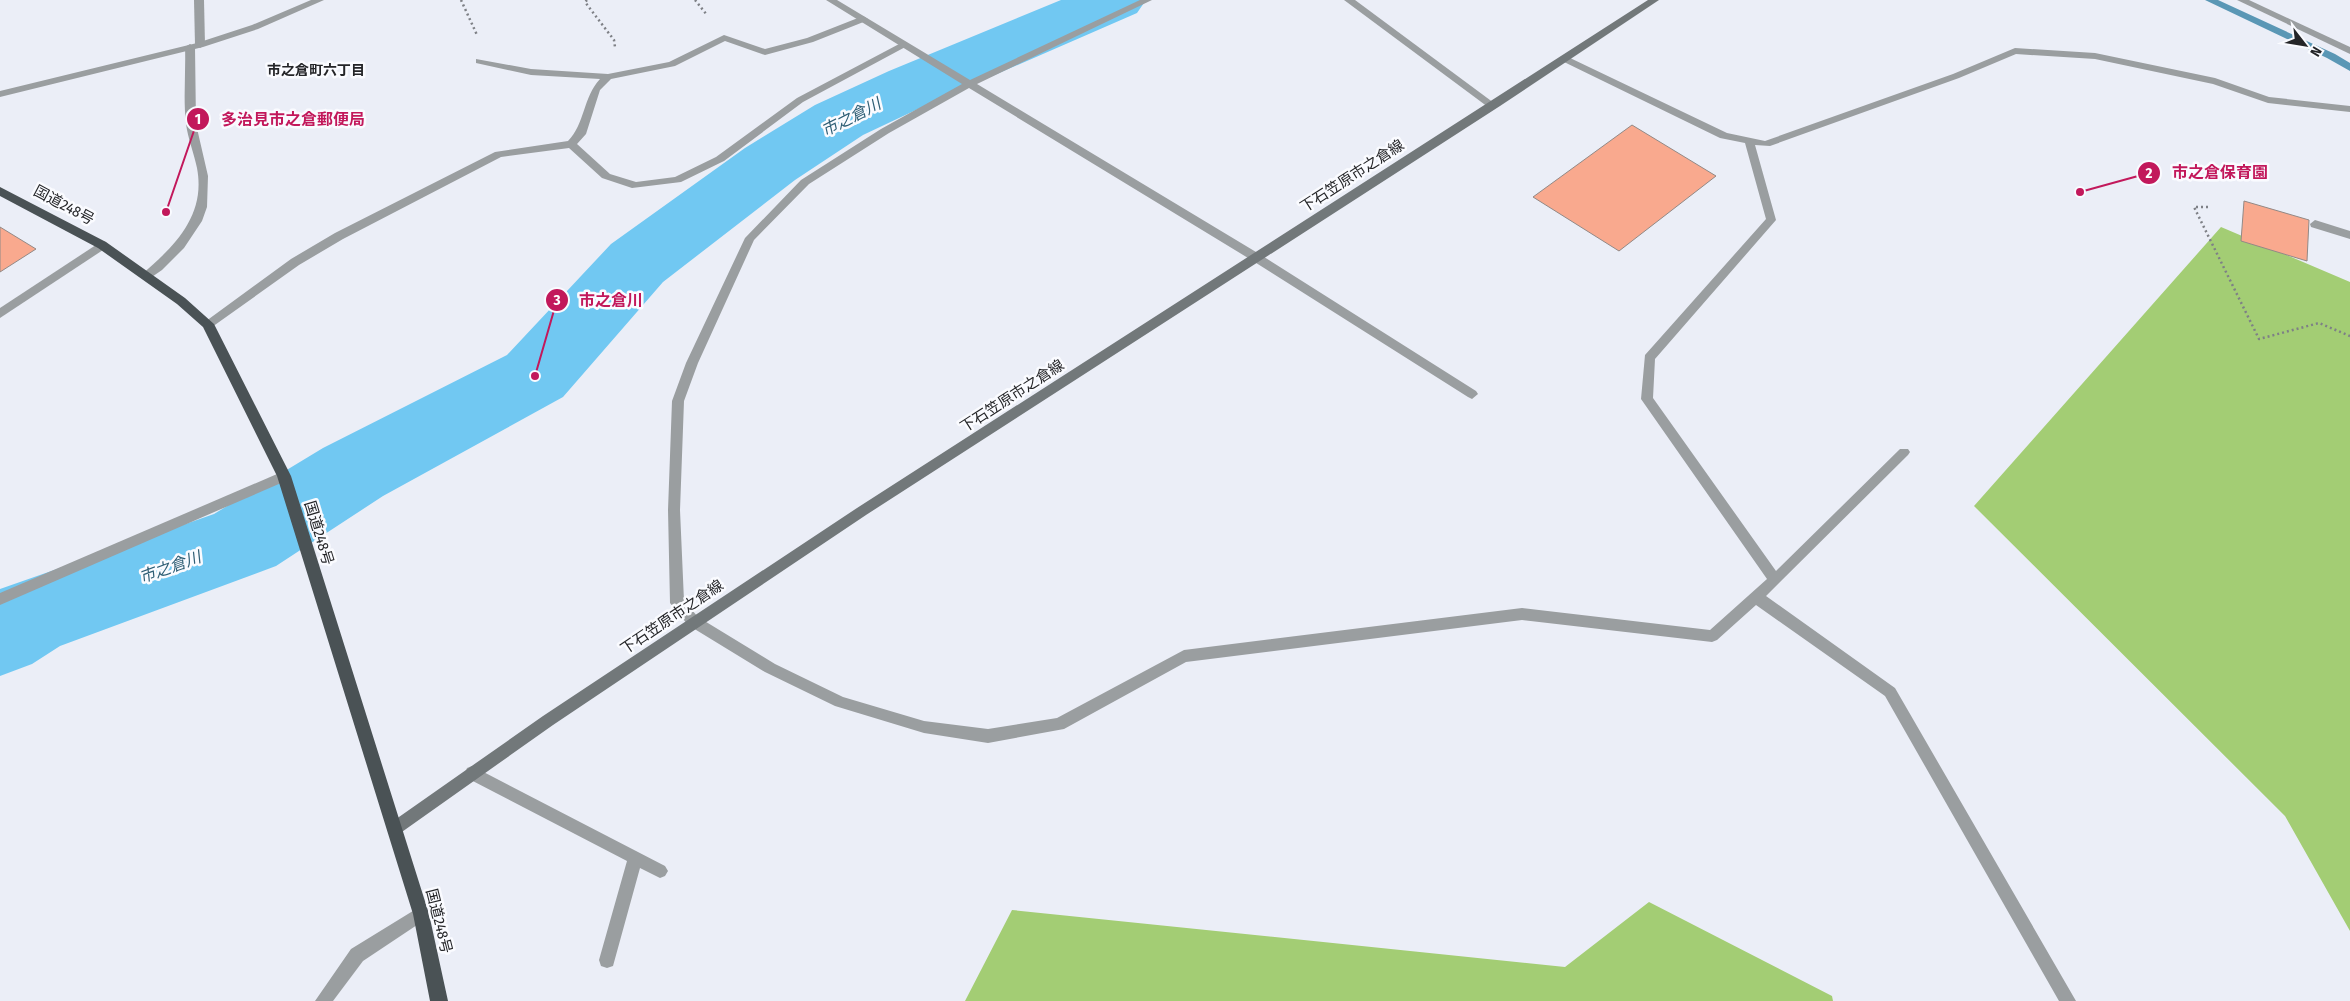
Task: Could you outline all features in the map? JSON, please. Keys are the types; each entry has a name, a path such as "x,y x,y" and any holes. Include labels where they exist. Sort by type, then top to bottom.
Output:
{"highway":[{"name":"国道248号","path":"0,191 102,245 182,302 208,324 284,476 307,555 421,914 439,1001"}],"main road":[{"name":"下石笠原市之倉線","path":"394,829 693,621 1654,0"}],"street":[{"path":"146,277 172,255 188,236 199,217 203,176 191,125 199,0"},
{"path":"0,94 195,46 255,27 319,0"},
{"path":"831,0 971,83 1257,258 1472,394"},
{"path":"1147,0 971,83 885,131 804,182 750,238 692,363 678,401 674,510 677,603 693,621 770,668 840,702 924,727 988,736 1059,724 1184,656 1522,614 1712,636 1775,580 1904,452"},
{"path":"1349,0 1491,105"},
{"path":"2242,0 2350,50"},
{"path":"479,60 531,72 608,77 672,64 724,38 765,52 810,40 863,19"},
{"path":"571,144 606,176 636,186 677,180 720,159 800,100 904,45"},
{"path":"1565,59 1724,136 1766,144 1956,76 2015,51 2095,56 2215,81 2268,100 2350,109"},
{"path":"208,324 295,262 339,236 499,154 571,144 580,134 596,89 608,77"},
{"path":"1749,141 1771,220 1649,358 1647,399 1775,580"},
{"path":"2315,224 2350,236"},
{"path":"0,314 102,245"},
{"path":"0,599 284,476"},
{"path":"1756,597 1890,692 2068,1001"},
{"path":"472,773 660,872"},
{"path":"607,960 635,858"},
{"path":"323,1001 357,955 421,914"}],"path":[{"path":"461,0 480,40 479,60"},
{"path":"587,0 585,2 614,40 622,74"},
{"path":"2208,207 2194,208 2259,339 2319,323 2350,336"}],"green space":[{"path":"2221,227 2350,282 2350,931 2285,816 1974,506"},
{"path":"1649,902 1832,996 1833,1001 965,1001 1012,910 1565,967"}],"building":[{"path":"1632,125 1716,176 1619,251 1533,197"},
{"path":"2244,201 2309,220 2307,261 2241,241"},
{"path":"0,227 36,249 0,272"}],"waterway":[{"name":"市之倉川","path":"0,636 28,618 245,540 353,472 535,376 637,263 770,164 839,120 912,86 1115,0"},
{"path":"2210,0 2331,56 2350,68"}],"place":[{"name":"市之倉保育園","path":"2080,192"},
{"name":"多治見市之倉郵便局","path":"166,212"},
{"name":"市之倉川","path":"535,376"}],"district":[{"name":"市之倉町六丁目","path":"316,70"}]}
